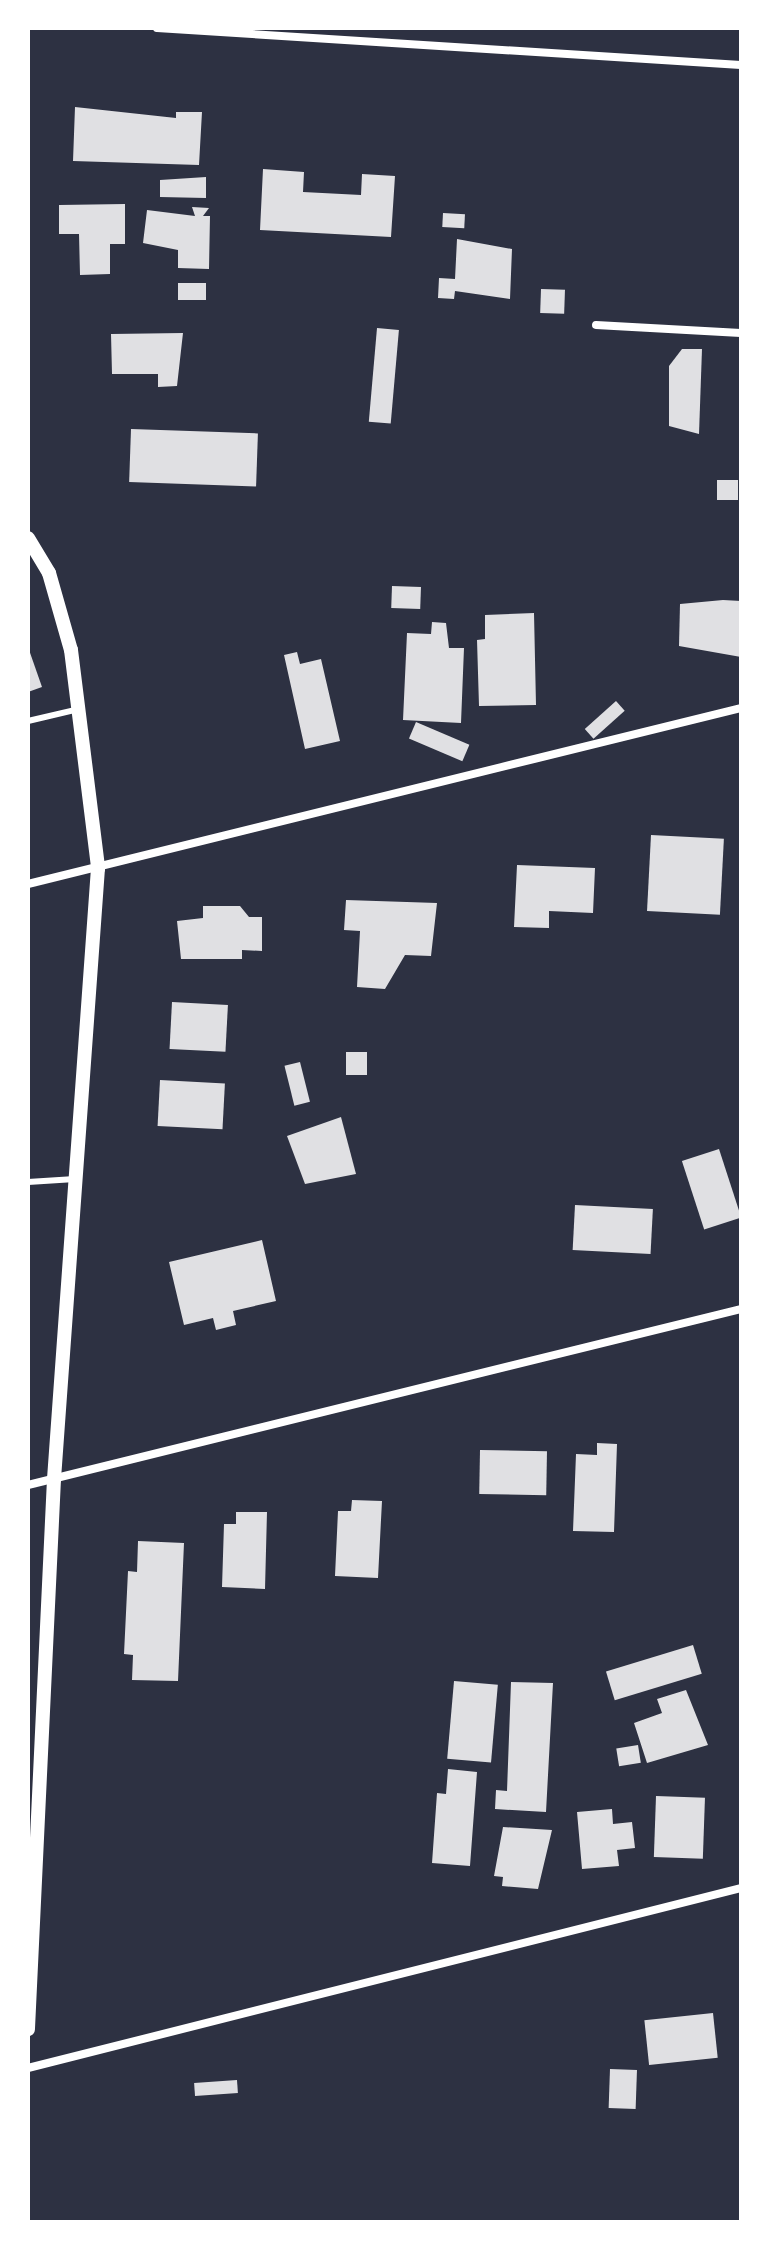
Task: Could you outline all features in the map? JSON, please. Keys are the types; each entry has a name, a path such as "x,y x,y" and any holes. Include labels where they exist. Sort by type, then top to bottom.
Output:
{"street":[{"path":"157,28 741,65"},
{"path":"596,325 741,333"},
{"path":"28,538 49,573 81,709 98,868 54,1479 28,2029"},
{"path":"28,884 741,708"},
{"path":"28,1485 741,1309"},
{"path":"28,2068 741,1888"}],"lane":[{"path":"28,721 81,709"},
{"path":"28,1182 75,1179"}],"building":[{"path":"75,107 176,118 176,112 202,112 199,165 73,161"},
{"path":"263,169 304,172 303,192 361,195 362,174 395,176 391,237 260,230"},
{"path":"206,177 206,198 160,197 160,180"},
{"path":"125,204 125,244 110,244 110,274 80,275 79,234 59,234 59,205"},
{"path":"192,207 209,208 203,216 210,216 209,269 178,268 178,250 143,243 147,210 195,216"},
{"path":"443,213 465,214 464,228 442,227"},
{"path":"457,239 512,249 510,299 455,291 454,299 438,298 439,278 455,279"},
{"path":"178,283 206,283 206,300 178,300"},
{"path":"541,289 565,290 564,314 540,313"},
{"path":"377,328 399,330 391,424 369,422"},
{"path":"183,333 177,386 158,387 158,374 112,374 111,334"},
{"path":"682,349 702,349 699,434 669,426 669,366"},
{"path":"131,429 258,433 256,486 129,482"},
{"path":"717,480 738,480 738,500 717,500"},
{"path":"392,586 421,587 420,609 391,608"},
{"path":"741,601 741,657 679,646 680,604"},
{"path":"534,613 536,705 479,706 477,640 485,639 485,615"},
{"path":"432,622 446,623 449,648 464,648 461,723 403,720 407,633 431,634"},
{"path":"28,647 42,687 28,692"},
{"path":"297,652 300,664 321,659 340,741 305,749 284,655"},
{"path":"616,701 625,711 593,739 585,729"},
{"path":"416,722 469,745 462,761 409,739"},
{"path":"651,835 724,839 720,915 647,911"},
{"path":"517,865 595,868 593,913 549,911 549,928 514,927"},
{"path":"346,900 437,903 431,956 405,955 385,989 357,987 360,931 344,930"},
{"path":"203,906 240,906 249,917 262,917 262,951 242,950 242,959 181,959 177,921 203,918"},
{"path":"172,1002 228,1005 225,1052 170,1049"},
{"path":"346,1052 367,1052 367,1075 346,1075"},
{"path":"300,1062 310,1102 294,1106 284,1066"},
{"path":"160,1080 225,1083 223,1129 158,1126"},
{"path":"341,1117 356,1174 305,1184 287,1136"},
{"path":"719,1149 741,1218 704,1230 682,1161"},
{"path":"575,1205 653,1209 651,1254 573,1250"},
{"path":"262,1240 276,1301 233,1311 236,1325 216,1330 213,1318 184,1325 169,1262"},
{"path":"597,1443 617,1444 614,1532 573,1531 576,1454 597,1455"},
{"path":"480,1450 547,1451 546,1495 479,1494"},
{"path":"352,1500 382,1501 378,1578 335,1576 338,1511 351,1511"},
{"path":"236,1512 267,1512 265,1589 222,1587 224,1524 236,1524"},
{"path":"138,1541 184,1543 178,1681 132,1680 133,1655 124,1654 128,1571 137,1572"},
{"path":"693,1645 702,1674 615,1700 606,1672"},
{"path":"454,1681 498,1685 491,1763 447,1759"},
{"path":"511,1682 553,1683 546,1812 495,1809 496,1790 507,1791"},
{"path":"686,1690 708,1745 647,1763 634,1723 662,1713 657,1699"},
{"path":"638,1745 641,1763 619,1766 616,1748"},
{"path":"448,1769 477,1772 470,1866 432,1863 437,1793 446,1794"},
{"path":"656,1796 705,1798 703,1859 654,1857"},
{"path":"612,1809 613,1824 632,1822 635,1848 617,1850 619,1866 582,1869 577,1812"},
{"path":"503,1827 552,1830 538,1889 502,1886 503,1877 494,1876"},
{"path":"713,2013 718,2058 649,2065 644,2020"},
{"path":"610,2069 637,2070 636,2109 609,2108"},
{"path":"237,2080 238,2093 195,2096 194,2083"}]}
